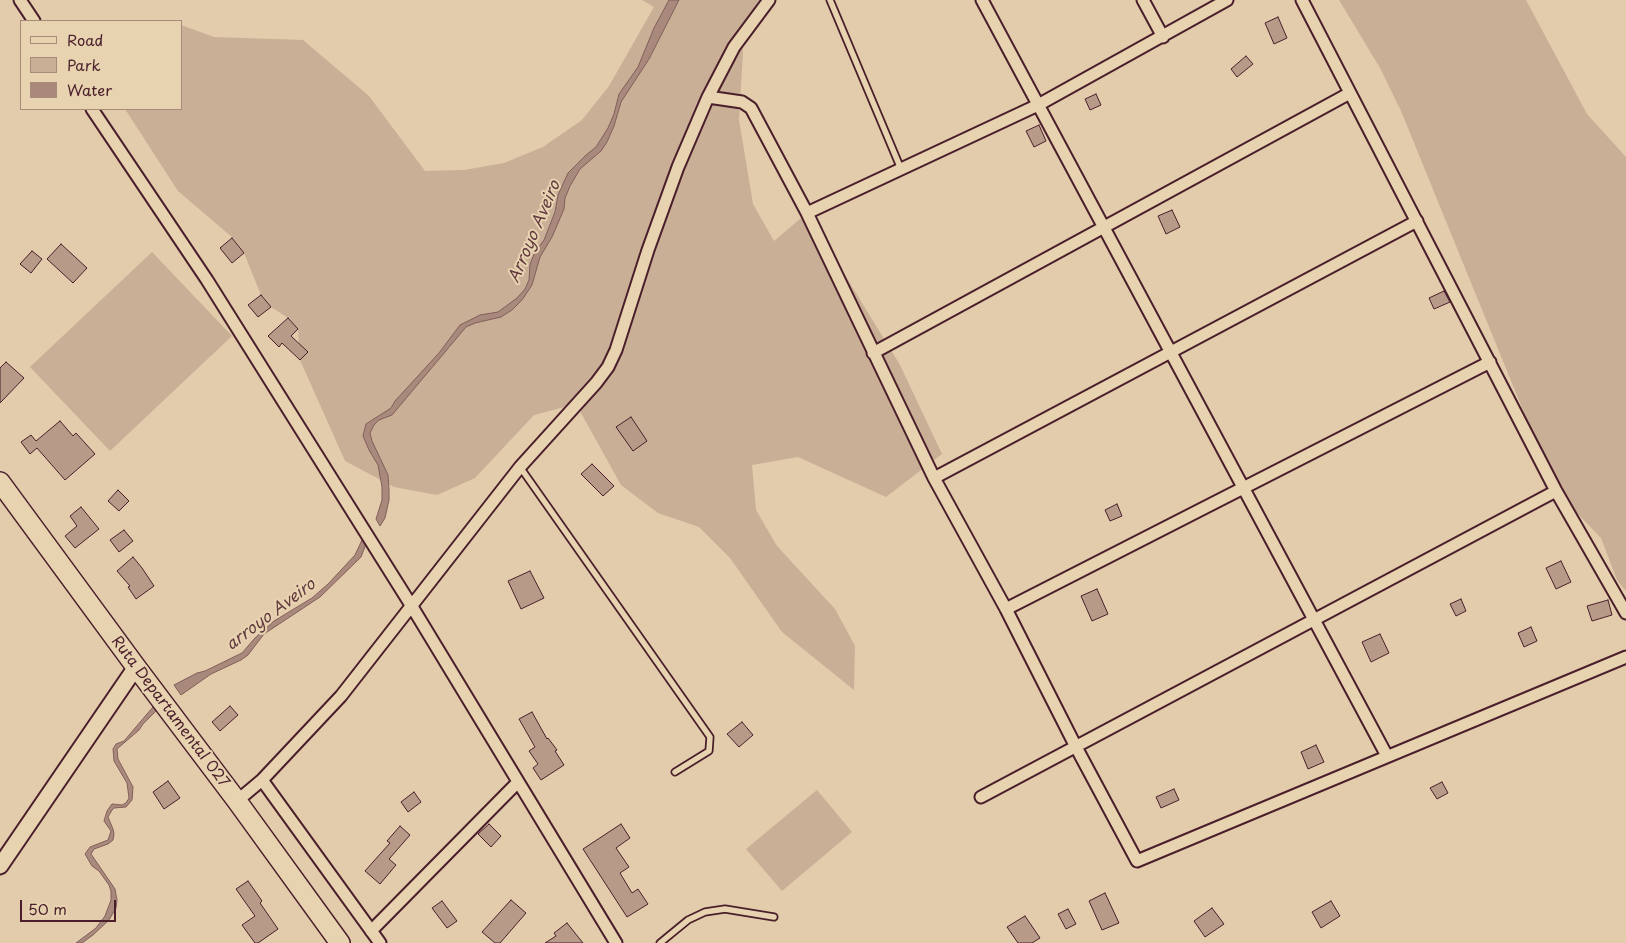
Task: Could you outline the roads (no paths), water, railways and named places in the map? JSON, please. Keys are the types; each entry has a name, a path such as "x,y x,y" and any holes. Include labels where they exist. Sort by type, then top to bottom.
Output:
{"main road":[{"name":"Ruta Departamental 027","path":"0,482 136,668 237,800 340,943"}],"street":[{"path":"20,0 33,20"},
{"path":"237,800 262,780 341,696 520,467 608,367 616,350 651,242 678,167 708,97 734,46 769,0"},
{"path":"982,0 1387,756"},
{"path":"1143,0 1163,37"},
{"path":"807,213 1038,105 1227,0"},
{"path":"1302,0 1556,491 1626,612"},
{"path":"873,354 1350,93"},
{"path":"708,97 742,102 751,108 807,213 934,478 1006,609 1076,747 1137,861 1626,657"},
{"path":"93,110 207,280 411,606 616,943"},
{"path":"934,478 1417,221"},
{"path":"1006,609 1490,362"},
{"path":"981,797 1556,491"},
{"path":"0,866 136,668"},
{"path":"262,780 380,943"},
{"path":"370,931 518,782"}],"lane":[{"path":"830,0 901,169"},
{"path":"520,467 710,737 709,751 675,772"},
{"path":"660,943 688,920 705,912 725,909 774,917"}],"water":[{"path":"669,0 679,0 649,59 621,102 607,142 601,151 580,169 570,186 565,198 564,209 552,237 540,257 532,285 522,300 501,317 466,327 392,415 379,420 374,425 370,433 388,475 389,489 389,500 385,518 380,526 376,519 382,500 382,487 378,465 363,436 366,424 391,408 395,401 439,353 460,325 480,315 498,312 517,298 525,289 529,280 530,264 535,252 544,240 555,212 558,195 568,173 596,147 608,128 619,94 638,67 654,28"},
{"path":"362,540 366,544 361,557 320,597 264,634 248,655 241,660 211,674 181,695 174,685 242,653 274,621 312,598 328,584 355,555"},
{"path":"153,707 156,711 139,730 117,749 118,759 133,787 132,800 126,807 114,808 112,810 108,817 113,829 113,840 94,849 91,854 115,889 116,908 109,920 93,935 82,943 76,943 96,928 105,916 111,900 109,885 99,871 92,866 85,854 90,847 108,840 111,831 104,821 107,811 112,804 122,805 129,798 127,783 114,761 113,749 116,744 124,741"}],"water label":[{"name":"Arroyo Aveiro","path":"535,232"},
{"name":"arroyo Aveiro","path":"271,615"}]}
